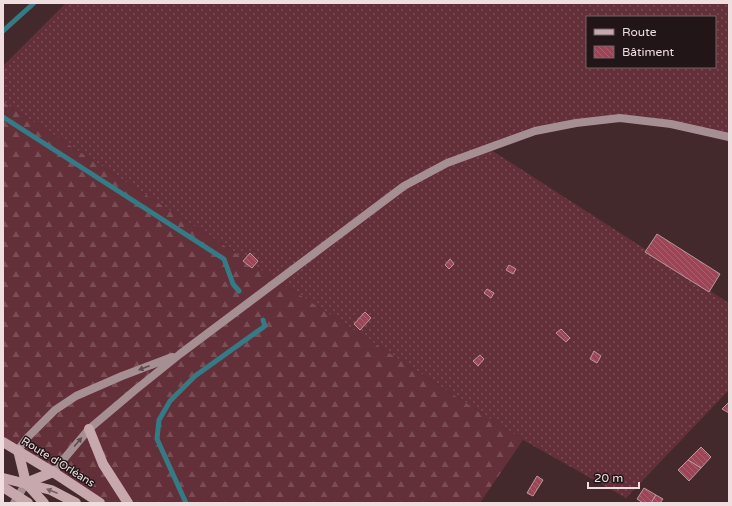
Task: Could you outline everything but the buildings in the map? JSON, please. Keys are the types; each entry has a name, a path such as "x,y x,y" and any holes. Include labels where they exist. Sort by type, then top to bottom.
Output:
{"main road":[{"path":"16,500 26,483 53,472 89,430 180,354 404,186 447,163 535,131 576,123 620,118 671,124 729,137"},
{"path":"44,503 26,483 18,450 28,437 55,410 76,396 122,376 180,354"},
{"path":"89,430 103,464 128,503"},
{"name":"Route d'Orléans","path":"3,442 53,472 100,503"},
{"path":"3,478 51,490 76,503"},
{"path":"3,487 16,500 28,503"}],"green space":[{"path":"66,3 729,3 729,137 620,118 576,123 488,148 729,303 729,390 626,498 523,440 3,102 3,66"},
{"path":"3,102 523,440 480,503 100,503 3,443"}],"waterway":[{"path":"3,31 34,3"},
{"path":"3,117 224,259 233,284 239,291"},
{"path":"186,503 157,439 159,420 170,401 195,376 265,326 263,320"}]}
